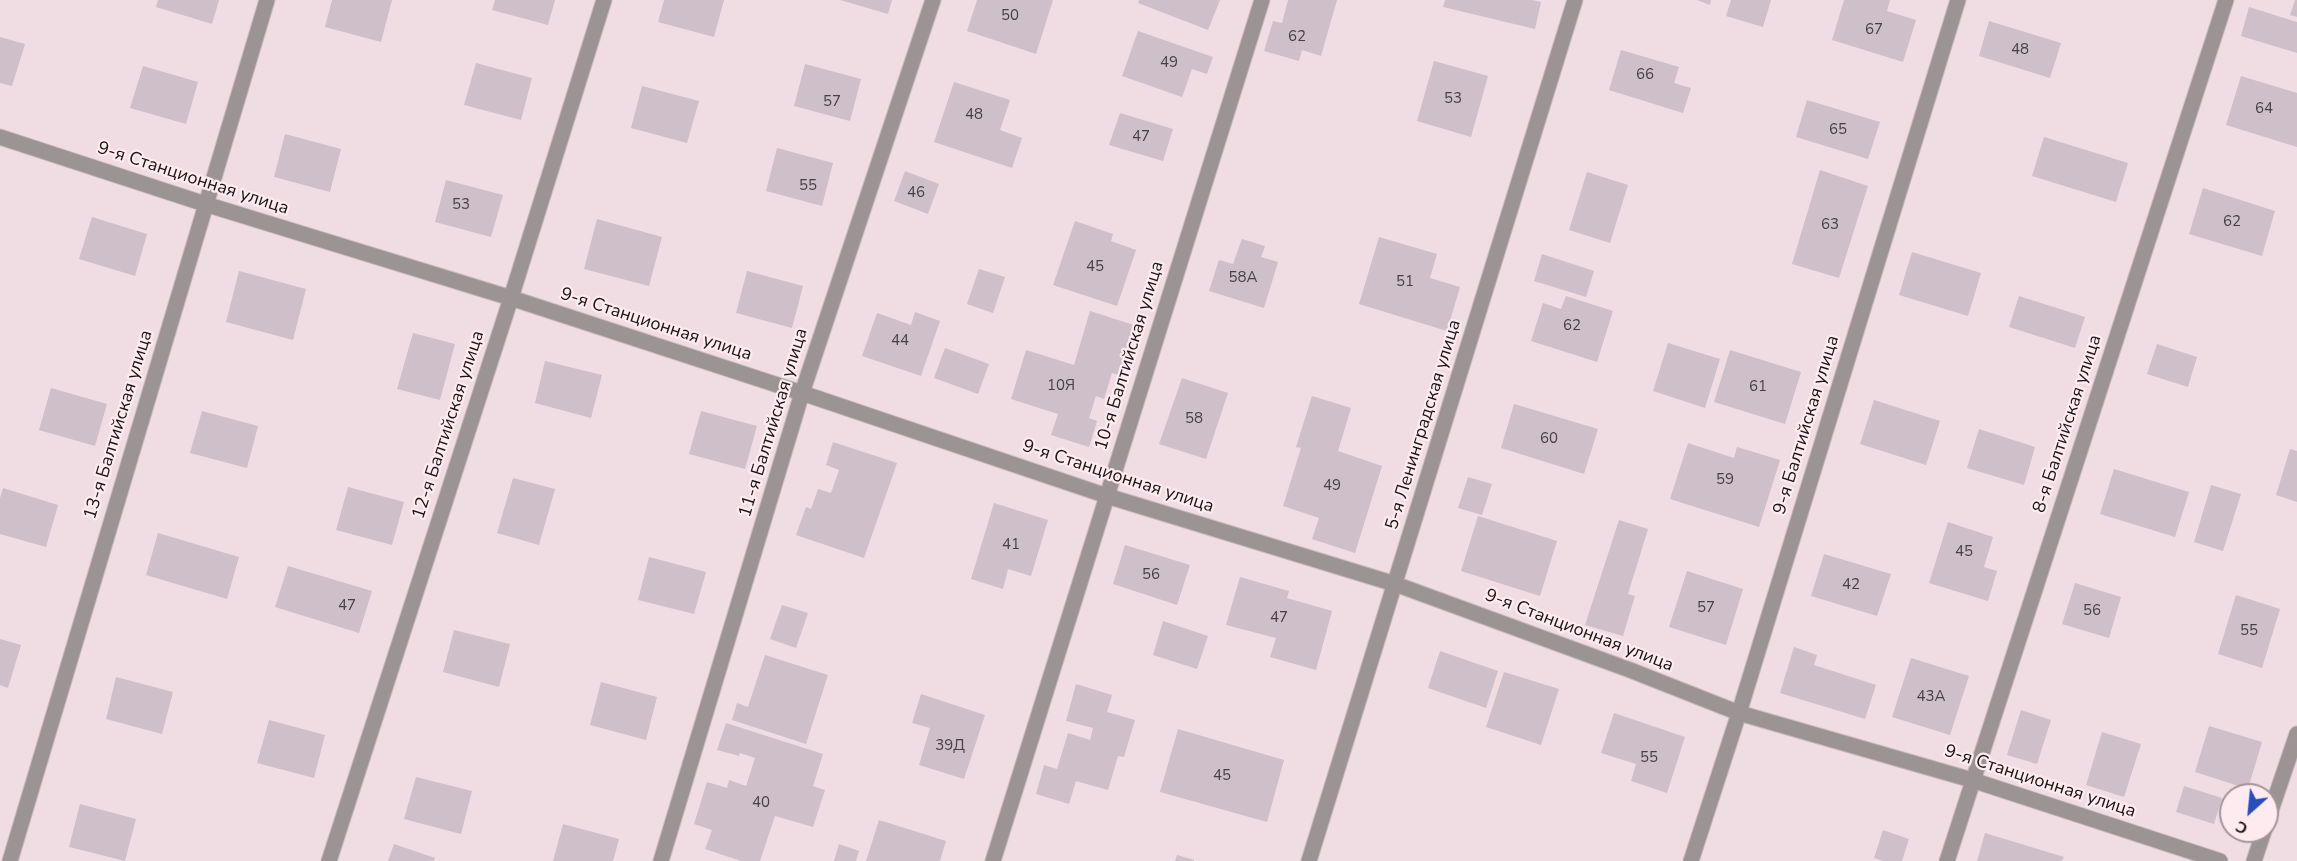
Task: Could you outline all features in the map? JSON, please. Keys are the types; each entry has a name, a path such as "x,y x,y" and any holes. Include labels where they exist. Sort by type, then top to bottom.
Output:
{"street":[{"name":"13-я Балтийская улица","path":"10,861 267,0"},
{"name":"12-я Балтийская улица","path":"329,861 511,298 604,0"},
{"name":"11-я Балтийская улица","path":"661,861 802,393 933,0"},
{"name":"10-я Балтийская улица","path":"993,861 1262,0"},
{"name":"5-я Ленинградская улица","path":"1309,861 1575,0"},
{"name":"9-я Балтийская улица","path":"1691,861 1739,713 1959,0"},
{"name":"8-я Балтийская улица","path":"1947,861 2226,0"},
{"name":"9-я Станционная улица","path":"0,137 205,204 511,298 1107,496 1395,584 1630,670 1739,713 1972,780 2220,861"},
{"path":"2279,787 2297,734"},
{"path":"2254,861 2260,843"}],"building":[{"path":"158,0 219,0 212,24 156,7"},
{"path":"332,0 392,0 381,42 325,27"},
{"path":"495,0 555,0 548,25 492,10"},
{"path":"664,0 724,0 714,37 658,22"},
{"path":"840,0 892,0 888,14"},
{"path":"977,0 1053,0 1036,54 967,31"},
{"path":"1139,0 1220,0 1208,30 1138,3"},
{"path":"1288,0 1337,0 1321,56 1302,50 1299,61 1264,51 1273,21 1282,23"},
{"path":"1445,0 1532,0 1541,2 1535,29 1443,7"},
{"path":"1697,0 1711,0 1710,5"},
{"path":"1731,0 1771,0 1763,27 1726,16"},
{"path":"1844,0 1890,0 1887,11 1916,20 1903,62 1832,40"},
{"path":"2295,0 2297,0 2297,17 2290,15"},
{"path":"2249,7 2297,22 2297,53 2241,36"},
{"path":"1989,21 2061,43 2050,78 1979,56"},
{"path":"1138,31 1213,57 1207,74 1192,69 1182,97 1122,76"},
{"path":"0,37 25,44 12,86 0,83"},
{"path":"1621,50 1679,67 1674,83 1691,88 1683,113 1609,90"},
{"path":"1434,61 1488,76 1471,137 1417,121"},
{"path":"476,63 532,78 521,120 464,105"},
{"path":"805,64 861,79 850,121 794,106"},
{"path":"143,66 198,82 186,124 130,108"},
{"path":"2241,76 2297,93 2297,147 2226,125"},
{"path":"954,82 1010,100 1000,130 1022,138 1012,168 934,142"},
{"path":"642,86 699,101 687,143 631,128"},
{"path":"1807,100 1880,122 1868,159 1796,137"},
{"path":"1120,113 1173,129 1163,161 1109,145"},
{"path":"285,134 341,149 330,192 274,177"},
{"path":"2044,137 2128,163 2116,202 2032,176"},
{"path":"777,148 833,163 822,206 766,191"},
{"path":"1820,170 1868,186 1839,278 1792,264"},
{"path":"905,171 939,184 928,214 894,201"},
{"path":"1587,172 1628,185 1610,243 1569,230"},
{"path":"446,180 503,195 491,237 435,222"},
{"path":"2203,188 2275,211 2262,256 2189,234"},
{"path":"92,217 147,234 135,276 79,259"},
{"path":"597,219 662,237 649,286 584,269"},
{"path":"1075,221 1113,234 1111,241 1136,250 1117,306 1053,285"},
{"path":"1379,237 1437,254 1430,278 1460,287 1447,331 1359,304"},
{"path":"1242,239 1265,246 1261,257 1278,262 1264,308 1209,291 1219,260 1233,264"},
{"path":"1912,252 1981,273 1968,316 1899,295"},
{"path":"1542,254 1594,271 1586,297 1534,281"},
{"path":"979,269 1005,277 993,313 967,304"},
{"path":"239,271 306,289 293,340 226,322"},
{"path":"747,271 803,286 792,328 736,313"},
{"path":"1566,296 1613,311 1597,362 1531,341 1543,303 1561,309"},
{"path":"2019,296 2085,317 2075,348 2009,327"},
{"path":"1090,311 1137,326 1122,376 1112,373 1104,399 1096,396 1089,418 1097,421 1089,447 1051,435 1058,414 1011,399 1026,350 1074,365"},
{"path":"915,312 940,321 921,376 862,356 877,313 911,325"},
{"path":"413,333 455,344 440,400 397,389"},
{"path":"1668,343 1720,359 1705,408 1653,391"},
{"path":"2157,344 2197,357 2188,387 2147,374"},
{"path":"945,348 989,364 978,394 934,378"},
{"path":"1730,350 1801,372 1785,424 1714,402"},
{"path":"545,361 602,375 591,418 535,403"},
{"path":"1182,378 1228,393 1206,459 1159,444"},
{"path":"51,388 107,404 95,446 39,430"},
{"path":"1312,396 1351,408 1338,451 1382,466 1355,553 1312,539 1319,518 1283,506 1301,448 1296,447"},
{"path":"1874,400 1940,421 1926,465 1860,444"},
{"path":"1514,404 1598,429 1584,474 1501,448"},
{"path":"202,411 258,426 247,468 190,453"},
{"path":"701,411 757,426 745,469 689,454"},
{"path":"1979,429 2035,447 2024,485 1967,468"},
{"path":"833,442 897,463 864,558 796,535 806,507 811,509 818,489 831,493 839,470 826,465"},
{"path":"1688,443 1734,458 1737,447 1780,460 1759,527 1670,499"},
{"path":"2290,449 2297,451 2297,502 2276,495"},
{"path":"2114,469 2189,492 2175,537 2100,514"},
{"path":"1468,477 1492,484 1482,515 1458,508"},
{"path":"513,478 555,489 539,545 497,533"},
{"path":"2211,485 2241,494 2223,551 2194,542"},
{"path":"348,487 404,502 392,545 336,530"},
{"path":"3,488 58,505 46,547 0,534 0,498"},
{"path":"994,503 1048,520 1031,576 1008,569 1003,589 971,579"},
{"path":"1478,516 1557,541 1540,596 1461,571"},
{"path":"1619,520 1648,529 1628,594 1635,596 1623,636 1585,625"},
{"path":"1948,522 1993,537 1984,567 1997,571 1988,601 1929,583"},
{"path":"158,533 239,557 227,599 146,575"},
{"path":"1125,545 1190,565 1177,605 1113,584"},
{"path":"1824,554 1891,574 1877,616 1811,596"},
{"path":"649,557 706,572 694,614 638,600"},
{"path":"288,566 372,591 359,633 275,607"},
{"path":"1687,571 1743,589 1726,645 1669,627"},
{"path":"1240,577 1289,591 1287,598 1332,611 1316,670 1270,657 1276,638 1226,625"},
{"path":"2075,583 2121,597 2109,638 2062,624"},
{"path":"2236,595 2280,609 2262,668 2218,654"},
{"path":"782,605 808,613 796,648 770,639"},
{"path":"1163,621 1208,636 1197,669 1153,655"},
{"path":"454,630 510,644 499,687 443,672"},
{"path":"0,639 21,645 8,688 0,685"},
{"path":"1794,647 1817,655 1814,665 1876,685 1865,719 1780,693"},
{"path":"1440,651 1498,671 1486,708 1428,688"},
{"path":"765,655 828,675 806,744 732,720 737,703 748,707"},
{"path":"1911,658 1969,676 1950,735 1892,717"},
{"path":"1504,672 1559,689 1541,745 1486,727"},
{"path":"116,677 173,692 162,734 106,719"},
{"path":"601,682 657,697 646,740 590,725"},
{"path":"1076,684 1112,695 1107,712 1135,720 1124,757 1118,756 1108,790 1076,781 1069,804 1036,794 1044,765 1057,769 1068,733 1090,740 1093,728 1066,721"},
{"path":"921,694 985,715 964,779 919,765 930,728 912,723"},
{"path":"2021,710 2051,720 2037,764 2007,755"},
{"path":"1614,713 1685,737 1667,793 1631,781 1636,764 1601,753"},
{"path":"269,720 325,735 314,778 257,763"},
{"path":"726,723 823,754 813,786 825,790 813,827 775,816 760,861 741,861 705,849 712,830 694,824 707,782 727,788 729,780 746,786 755,758 740,753 739,756 717,750"},
{"path":"2209,726 2262,742 2250,783 2229,783 2195,772"},
{"path":"1178,729 1284,760 1267,822 1160,792"},
{"path":"2102,732 2141,744 2124,797 2086,785"},
{"path":"416,777 472,791 461,834 404,819"},
{"path":"2184,786 2219,797 2219,808 2214,824 2176,812"},
{"path":"80,804 136,819 125,861 69,847"},
{"path":"879,820 946,841 940,861 866,861"},
{"path":"563,824 619,839 613,861 553,861"},
{"path":"1883,830 1909,839 1902,861 1883,861 1874,858"},
{"path":"1985,833 2064,857 2062,861 1977,861"},
{"path":"394,844 435,858 434,861 388,861"},
{"path":"839,844 859,851 856,861 834,861"},
{"path":"1177,855 1194,860 1194,861 1175,861"}]}
